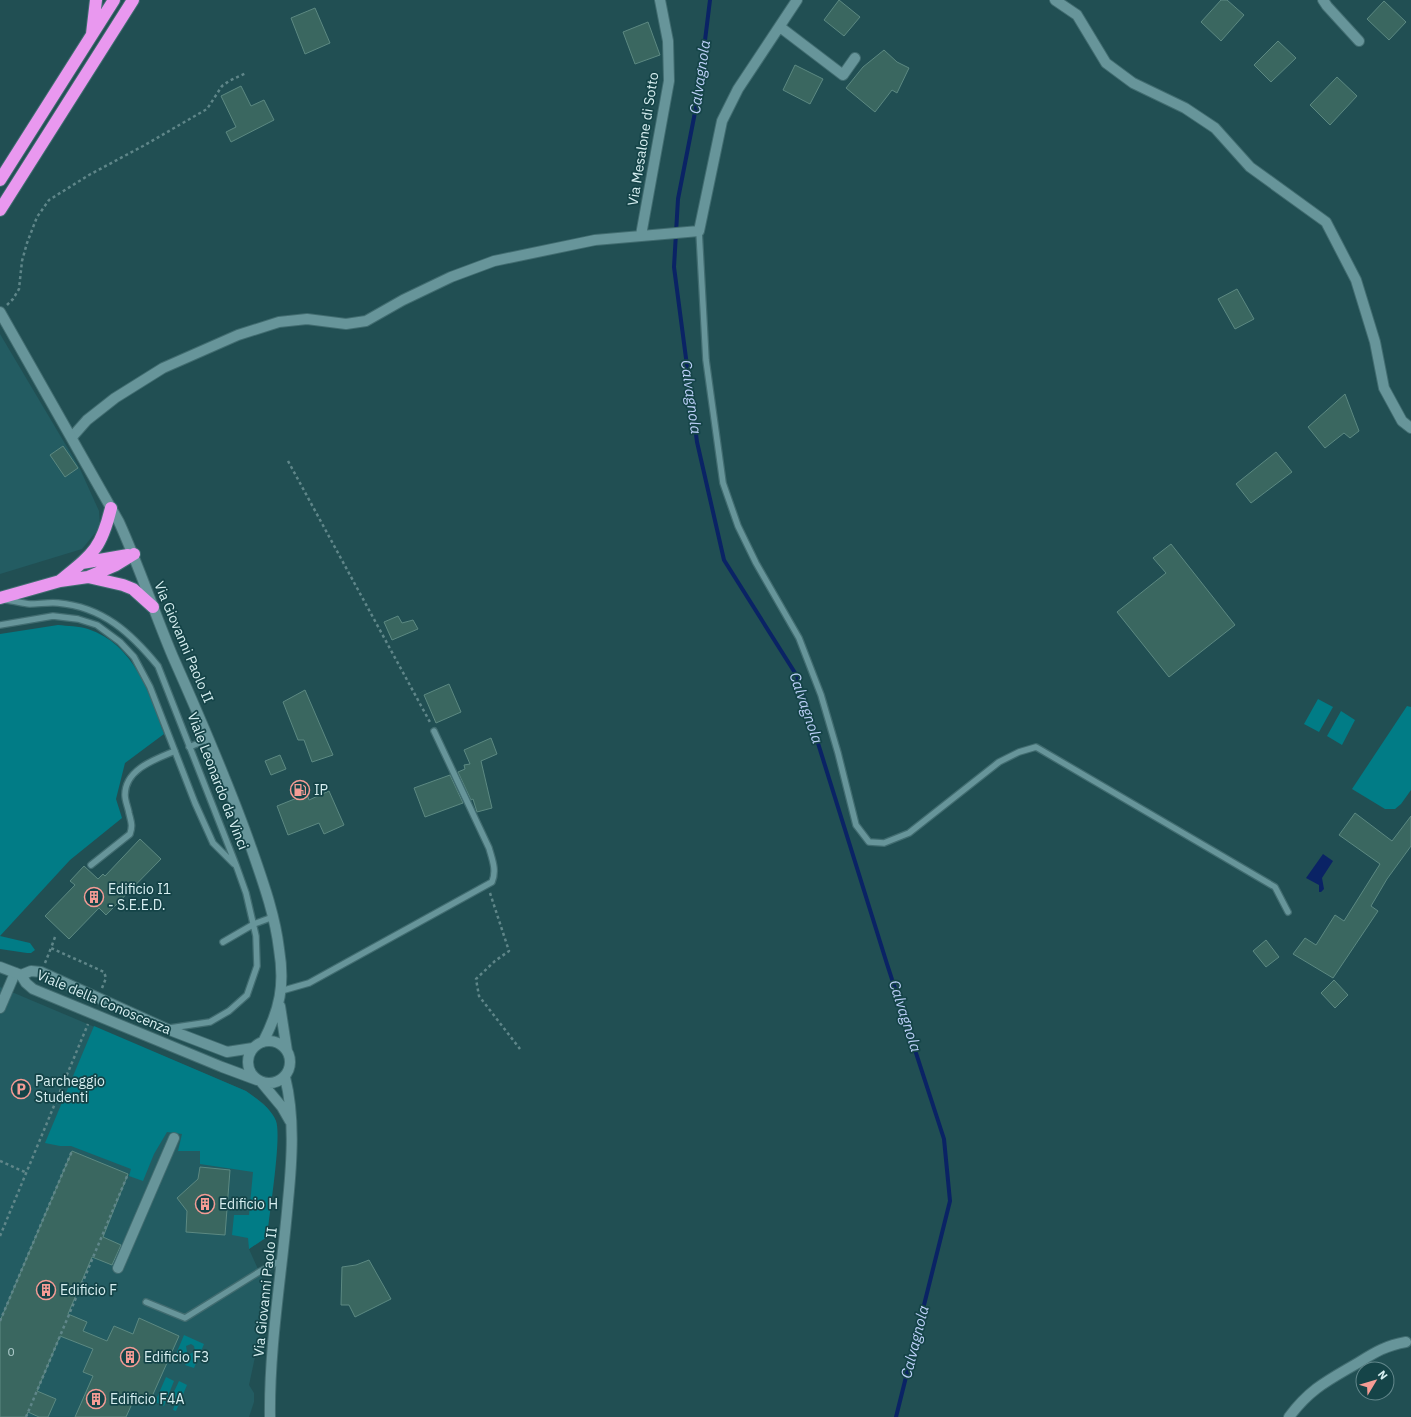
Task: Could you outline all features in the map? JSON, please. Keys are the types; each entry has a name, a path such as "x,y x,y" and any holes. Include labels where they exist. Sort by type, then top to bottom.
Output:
{"highway":[{"path":"92,35 96,0"},
{"path":"0,180 114,0"},
{"path":"0,210 134,0"},
{"path":"60,581 95,551 105,532 111,508"},
{"path":"82,563 134,554"},
{"path":"0,598 60,581 88,577 116,565 134,554"},
{"path":"88,577 123,585 133,589 153,607"}],"street":[{"name":"Via Mesalone di Sotto","path":"643,235 669,81 668,41 660,0"},
{"path":"72,437 87,420 114,398 163,368 238,336 279,322 307,319 346,324 366,321 403,300 451,277 494,261 595,240 694,231 722,121 738,89 798,0"},
{"path":"1055,0 1077,16 1106,63 1133,83 1185,108 1215,128 1250,167 1326,222 1356,280 1375,342 1384,388 1402,421 1411,428"},
{"path":"1324,0 1327,6 1359,40"},
{"path":"780,27 843,75 855,58"},
{"name":"Via Giovanni Paolo II","path":"2,309 111,508 134,554 153,607 210,739 241,819 269,900 280,949 281,991 279,1005 263,1042"},
{"path":"0,967 18,974 0,1008"},
{"name":"Viale della Conoscenza","path":"253,1048 227,1052 167,1029 40,972 31,971 18,974 26,984 33,989 259,1081"},
{"name":"Via Giovanni Paolo II","path":"279,1005 287,1051"},
{"path":"259,1081 274,1083 285,1077 290,1064 287,1051 277,1042 263,1042 253,1048 249,1054 249,1068 259,1081 282,1107 291,1122"},
{"name":"Via Giovanni Paolo II","path":"270,1417 273,1334 292,1161 290,1097 285,1077"},
{"path":"118,1268 174,1138"},
{"path":"1289,1417 1311,1391 1329,1378 1386,1346 1406,1342"},
{"path":"264,1417 270,1404"}],"lane":[{"path":"694,231 706,360 723,483 738,526 756,563 799,638 821,695 838,753 856,825 869,842 884,844 909,833 999,762 1019,752 1036,747 1275,887 1288,912"},
{"name":"Viale Leonardo da Vinci","path":"0,598 30,604 58,603 94,611 124,628 141,645 158,666 236,865 246,893 256,936 257,966 247,995 229,1011 210,1022 167,1029"},
{"path":"0,625 53,616 97,625 120,642 134,657 150,687 195,803 213,843 236,865"},
{"path":"281,991 310,983 492,882 494,867 489,848 434,731"},
{"path":"189,747 210,739"},
{"path":"91,865 130,834 133,826 125,796 126,786 131,776 142,766 175,750"},
{"path":"223,942 254,924 273,918"},
{"path":"146,1302 185,1318 259,1272 282,1260"}],"path":[{"path":"2,309 13,299 19,289 22,261 27,243 37,217 49,200 89,175 207,109 222,86 246,73"},
{"path":"288,461 434,731"},
{"path":"488,885 509,951 494,961 476,979 478,990 480,996 520,1049"},
{"path":"55,937 51,948 104,972 106,978 98,997"},
{"path":"0,1236 92,1013"},
{"path":"0,1320 72,1151"},
{"path":"0,1162 27,1173"},
{"path":"26,1417 128,1174"}],"shaded area":[{"path":"0,334 80,469 99,511 100,527 82,549 0,574"},
{"path":"58,625 88,629 104,636 129,658 146,687 164,734 125,763 116,799 122,818 70,860 0,936 0,634"},
{"path":"1318,699 1333,707 1319,732 1304,724"},
{"path":"1407,706 1411,707 1411,790 1401,804 1395,809 1385,809 1352,789"},
{"path":"1341,711 1355,720 1342,745 1327,736"},
{"path":"1323,854 1333,861 1322,878 1324,889 1319,892 1319,885 1306,878"},
{"path":"0,936 30,943 35,950 31,953 27,953 0,949"},
{"path":"0,987 246,1091 264,1104 276,1121 277,1140 267,1237 249,1249 266,1287 262,1324 249,1385 254,1393 254,1402 249,1417 0,1417"},
{"path":"94,1026 246,1091 271,1112 276,1121 277,1143 267,1237 249,1249 248,1238 232,1235 234,1215 249,1215 253,1172 200,1164 200,1151 178,1151 182,1134 167,1132 154,1154 143,1181 129,1176 131,1169 71,1146 60,1146 45,1143"},
{"path":"184,1335 204,1344 194,1368 185,1365 190,1354 195,1351 194,1346 191,1344 186,1346 187,1352 182,1363 174,1359"},
{"path":"166,1377 174,1381 164,1406 155,1402"},
{"path":"179,1381 187,1385 176,1411 173,1410 176,1401 171,1398"}],"building":[{"path":"839,0 860,17 844,36 824,20"},
{"path":"1221,0 1227,0 1244,15 1221,41 1201,22"},
{"path":"1384,1 1406,22 1389,40 1367,19"},
{"path":"315,8 330,43 305,54 291,18"},
{"path":"648,22 660,55 635,64 623,32"},
{"path":"1278,41 1296,58 1271,82 1254,65"},
{"path":"884,50 897,62 909,68 897,93 892,90 875,112 846,88 863,67"},
{"path":"795,65 823,79 810,104 783,90"},
{"path":"1337,77 1357,96 1330,125 1310,105"},
{"path":"241,86 251,106 264,100 274,120 231,142 226,132 236,127 221,96"},
{"path":"1237,289 1254,319 1235,329 1218,299"},
{"path":"1345,394 1359,431 1350,438 1344,433 1325,448 1308,427"},
{"path":"63,446 78,468 65,477 50,455"},
{"path":"1276,452 1292,472 1251,503 1236,484"},
{"path":"1171,544 1235,625 1169,677 1117,612 1166,573 1153,558"},
{"path":"398,616 402,623 413,620 418,629 392,640 384,622"},
{"path":"449,684 461,712 436,723 424,695"},
{"path":"305,690 333,755 312,762 304,740 298,740 283,702"},
{"path":"491,738 497,754 481,761 492,808 477,812 473,799 471,800 458,772 465,769 464,765 470,764 464,750"},
{"path":"280,755 286,769 271,775 265,761"},
{"path":"450,775 463,803 425,817 414,788"},
{"path":"329,791 344,825 324,834 319,823 288,835 277,806 307,794 309,800"},
{"path":"1355,813 1392,841 1411,816 1411,846 1387,879 1371,906 1378,911 1333,978 1293,954 1305,938 1316,945 1335,915 1344,921 1380,864 1339,835"},
{"name":"Edificio I1 - S.E.E.D.","path":"140,839 161,859 106,915 99,908 69,939 45,916 75,885 70,881 84,866 98,879 103,874 105,876"},
{"path":"1266,940 1279,957 1266,967 1253,951"},
{"path":"1334,980 1348,995 1335,1008 1321,993"},
{"name":"Edificio F","path":"72,1151 128,1174 103,1237 121,1245 112,1265 92,1257 68,1314 87,1322 83,1331 107,1341 114,1326 133,1334 139,1318 179,1336 150,1401 136,1395 126,1417 75,1417 93,1376 83,1372 93,1349 60,1336 37,1391 56,1399 48,1417 39,1417 28,1412 26,1417 0,1417 0,1321"},
{"name":"Edificio H","path":"200,1167 230,1170 225,1235 186,1232 187,1211 177,1198 198,1179"},
{"path":"369,1260 391,1299 355,1317 349,1305 341,1305 342,1267 356,1265"}],"waterway":[{"name":"Calvagnola","path":"710,0 698,97 678,199 674,267 697,442 724,560 797,676 887,964 944,1139 950,1201 896,1417"}],"place":[{"name":"IP","path":"300,790"},
{"name":"Edificio I1 - S.E.E.D.","path":"94,897"},
{"name":"Parcheggio Studenti","path":"21,1089"},
{"name":"Edificio H","path":"205,1204"},
{"name":"Edificio F","path":"46,1290"},
{"name":"Edificio F3","path":"130,1357"},
{"name":"Edificio F4A","path":"96,1399"}]}
